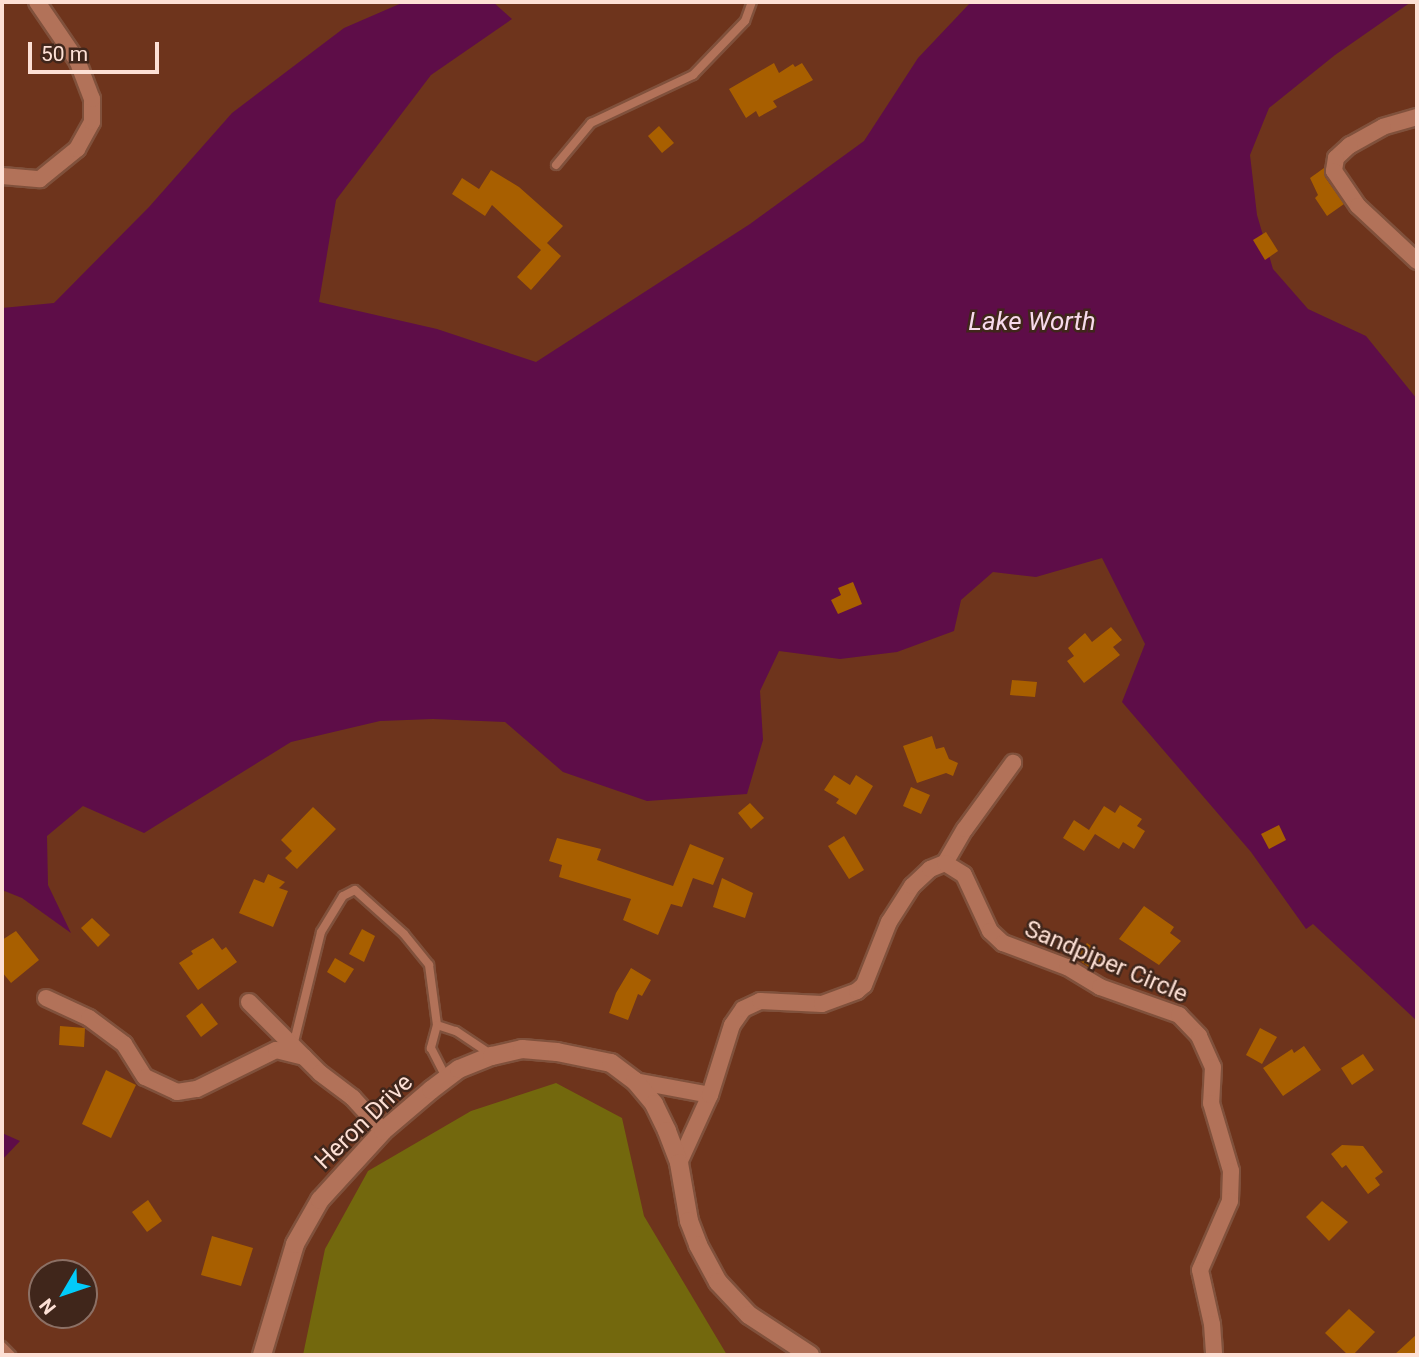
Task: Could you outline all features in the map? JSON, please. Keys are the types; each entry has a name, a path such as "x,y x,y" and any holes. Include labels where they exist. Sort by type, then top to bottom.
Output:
{"street":[{"path":"2,176 40,179 77,149 92,122 92,99 78,62 37,2"},
{"path":"1417,117 1383,127 1350,145 1336,158 1334,171 1358,206 1417,261"},
{"path":"679,1163 710,1095 732,1025 743,1009 760,1001 822,1004 857,991 864,985 889,922 912,886 930,869 945,863 965,829 1013,763"},
{"name":"Sandpiper Circle","path":"945,863 964,875 990,931 1003,943 1068,967 1100,987 1179,1015 1199,1035 1213,1067 1211,1103 1231,1171 1230,1201 1200,1270 1212,1324 1214,1355"},
{"path":"46,998 89,1018 124,1044 145,1077 177,1092 197,1089 276,1050 298,1051"},
{"path":"249,1002 298,1051 353,1098 383,1131"},
{"name":"Heron Drive","path":"262,1355 288,1265 306,1221 320,1200 383,1131 446,1078 459,1069 492,1056 522,1049 557,1052 611,1063 635,1081 654,1104 679,1163 689,1221 698,1245 718,1282 749,1315 810,1355"},
{"path":"635,1081 710,1095"}],"lane":[{"path":"556,165 591,123 693,75 745,21 752,2"},
{"path":"298,1051 321,932 343,896 355,890 404,934 429,965 437,1025 432,1048 446,1078"},
{"path":"437,1025 456,1031 492,1056"},
{"path":"2,1346 11,1355"}],"shaded area":[{"path":"556,1083 622,1118 644,1216 727,1355 303,1355 325,1249 368,1171 471,1111"}],"water":[{"name":"Lake Worth","path":"404,2 493,2 512,19 431,75 336,200 319,302 437,329 536,362 750,224 864,141 918,58 971,2 1411,2 1335,55 1269,108 1250,155 1257,215 1273,269 1308,309 1366,336 1417,399 1417,1021 1313,924 1306,929 1251,852 1122,702 1145,644 1102,558 1036,577 993,572 961,600 954,631 897,652 840,659 779,651 760,691 763,740 747,794 647,801 563,772 505,722 433,719 380,721 291,742 144,833 83,806 47,836 48,885 71,933 22,898 2,890 2,308 54,303 149,207 232,113 344,28"},
{"path":"2,1133 20,1141 2,1160"}],"building":[{"path":"774,63 779,73 793,64 795,67 802,63 813,80 773,101 777,107 759,117 756,111 746,118 729,89"},
{"path":"659,126 674,143 662,153 648,136"},
{"path":"1324,168 1325,177 1344,204 1327,216 1315,198 1318,195 1310,178"},
{"path":"491,170 519,187 563,226 547,243 561,256 531,290 517,277 541,250 492,205 485,216 452,194 462,178 479,189"},
{"path":"1266,232 1278,251 1265,260 1253,240"},
{"path":"853,582 862,604 838,614 831,600 841,595 838,588"},
{"path":"1111,627 1122,640 1113,647 1120,655 1084,683 1067,661 1074,656 1068,648 1085,633 1092,642"},
{"path":"1012,680 1037,682 1035,697 1010,695"},
{"path":"932,736 936,749 944,747 949,759 958,763 953,776 946,773 917,783 903,746"},
{"path":"834,775 850,785 856,775 873,786 856,815 836,803 839,799 824,790"},
{"path":"911,787 930,795 921,814 903,806"},
{"path":"750,803 764,818 751,829 738,813"},
{"path":"1120,805 1142,819 1137,826 1145,831 1134,849 1123,842 1119,849 1095,834 1084,851 1063,838 1074,820 1089,830 1104,806 1115,813"},
{"path":"313,807 336,829 297,869 285,858 292,851 281,840"},
{"path":"1279,825 1286,840 1269,849 1261,834"},
{"path":"844,836 864,870 849,879 828,846"},
{"path":"557,838 601,849 597,860 673,886 690,844 724,858 713,885 693,878 682,907 671,904 658,935 623,920 631,899 559,877 562,865 549,861"},
{"path":"268,874 285,882 279,888 288,891 273,927 239,913 254,879 264,883"},
{"path":"722,878 753,893 745,918 713,907"},
{"path":"1144,906 1174,927 1170,933 1181,941 1159,965 1119,939"},
{"path":"92,918 110,935 98,947 81,928"},
{"path":"362,929 375,936 364,962 349,954"},
{"path":"16,931 39,960 11,983 2,972 2,940"},
{"path":"213,938 222,950 226,947 237,962 198,990 179,963 193,954 191,951"},
{"path":"1087,943 1104,956 1093,970 1076,958"},
{"path":"335,958 354,969 345,983 327,972"},
{"path":"631,968 651,980 642,996 638,994 628,1020 609,1013 616,993"},
{"path":"202,1003 218,1024 201,1037 186,1016"},
{"path":"60,1026 85,1028 84,1047 59,1045"},
{"path":"1260,1028 1277,1037 1262,1064 1246,1055"},
{"path":"1304,1046 1321,1070 1283,1096 1263,1068 1292,1049 1294,1053"},
{"path":"1363,1054 1374,1070 1352,1085 1341,1068"},
{"path":"106,1070 136,1085 111,1138 82,1124"},
{"path":"1342,1145 1363,1146 1383,1172 1375,1178 1380,1185 1368,1194 1346,1165 1342,1168 1331,1154"},
{"path":"148,1200 162,1221 147,1232 132,1212"},
{"path":"1322,1201 1348,1222 1329,1241 1306,1217"},
{"path":"212,1236 253,1248 241,1286 201,1275"},
{"path":"1349,1309 1375,1332 1353,1355 1348,1355 1325,1333"},
{"path":"1417,1334 1417,1355 1394,1355"}]}
